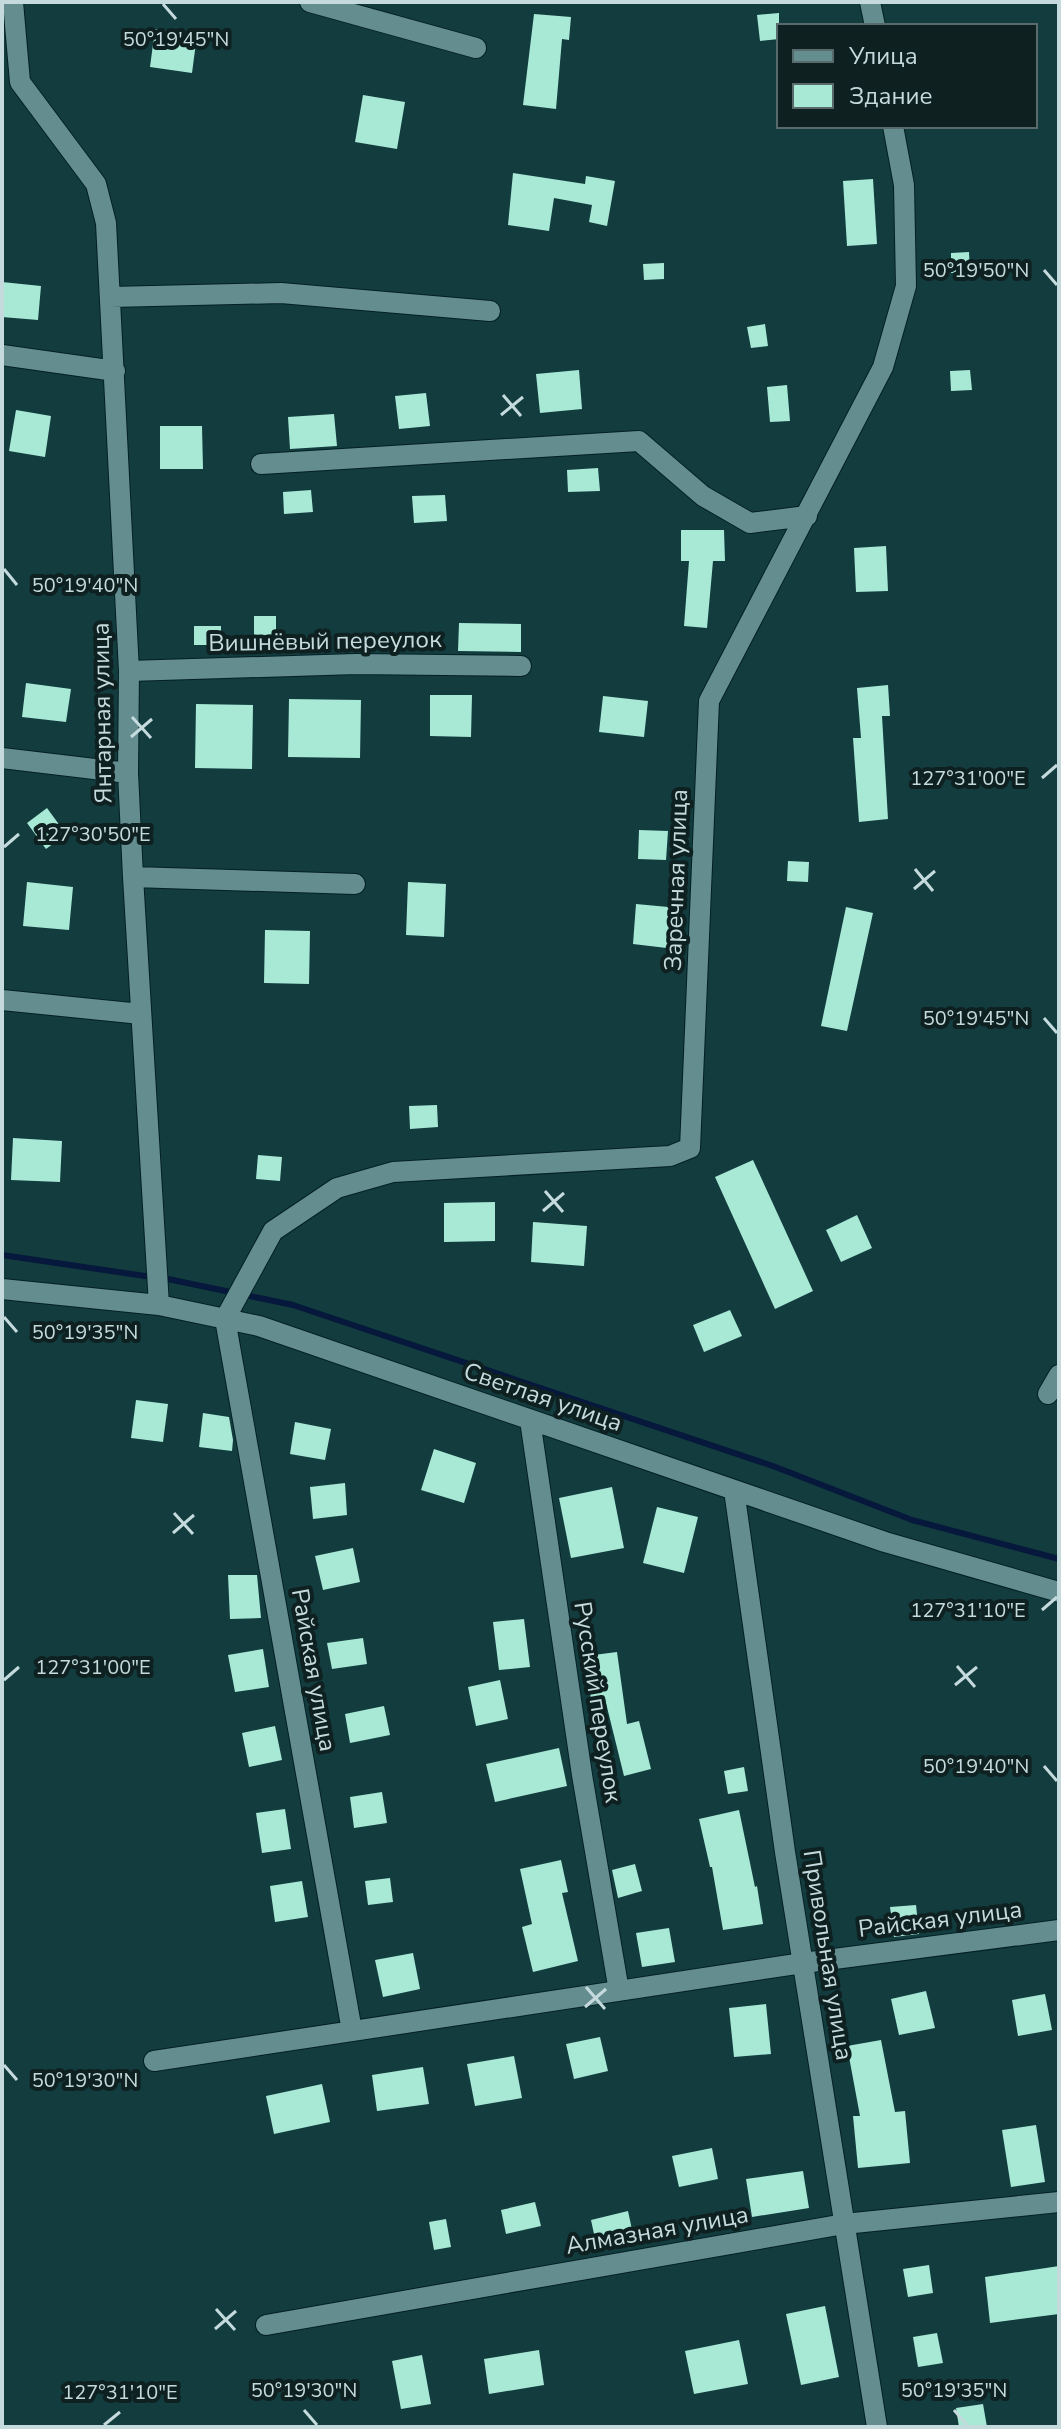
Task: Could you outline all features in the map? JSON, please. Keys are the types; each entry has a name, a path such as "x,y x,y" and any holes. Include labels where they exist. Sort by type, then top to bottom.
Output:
{"street":[{"name":"Янтарная улица","path":"13,2 20,82 96,184 106,223 129,671 128,773 133,877 159,1305"},
{"path":"310,2 476,48"},
{"path":"870,2 875,24"},
{"name":"Заречная улица","path":"225,1319 273,1231 337,1188 393,1172 670,1156 690,1148 709,701 883,367 906,286 904,185 893,128"},
{"path":"111,297 281,293 490,311"},
{"path":"2,355 115,371"},
{"path":"261,464 639,441 703,496 750,523 807,516"},
{"name":"Вишнёвый переулок","path":"129,671 356,664 521,666"},
{"path":"2,758 128,773"},
{"path":"133,877 355,884"},
{"path":"2,1000 141,1014"},
{"name":"Светлая улица","path":"2,1289 159,1305 259,1326 885,1542 1059,1592"},
{"name":"Райская улица","path":"225,1319 352,2031"},
{"path":"1048,1394 1059,1375"},
{"name":"Русский переулок","path":"530,1420 582,1775 619,1991"},
{"name":"Привольная улица","path":"734,1490 803,1963 877,2427"},
{"name":"Райская улица","path":"154,2061 803,1963 1059,1930"},
{"name":"Алмазная улица","path":"266,2325 844,2224 1059,2202"}],"building":[{"path":"779,13 777,39 760,41 757,15"},
{"path":"534,14 571,17 569,40 562,39 556,109 523,105"},
{"path":"155,29 197,35 192,73 150,67"},
{"path":"363,95 405,102 397,149 355,142"},
{"path":"513,173 585,184 586,176 615,181 607,226 589,222 592,205 554,198 549,231 508,225"},
{"path":"873,179 877,244 847,246 843,181"},
{"path":"969,252 970,272 951,273 951,253"},
{"path":"664,263 664,279 644,280 643,264"},
{"path":"2,282 41,286 38,320 2,317"},
{"path":"765,324 768,346 751,348 747,327"},
{"path":"579,370 582,409 540,413 536,374"},
{"path":"970,370 972,390 951,391 950,371"},
{"path":"787,385 790,421 770,422 767,387"},
{"path":"426,393 430,426 399,429 395,396"},
{"path":"16,410 51,416 45,457 9,451"},
{"path":"334,414 337,446 290,449 288,417"},
{"path":"160,426 202,426 203,469 160,469"},
{"path":"598,468 600,491 568,492 567,470"},
{"path":"311,490 313,512 284,514 283,492"},
{"path":"445,495 447,521 414,523 412,496"},
{"path":"681,530 724,530 725,561 713,561 707,628 684,626 689,561 681,561"},
{"path":"886,546 888,591 856,592 854,548"},
{"path":"254,616 276,616 276,635 254,635"},
{"path":"459,623 521,624 521,652 458,651"},
{"path":"194,626 221,626 221,645 194,645"},
{"path":"26,683 71,689 66,722 22,717"},
{"path":"888,685 890,716 882,716 888,819 859,822 853,738 861,738 857,688"},
{"path":"430,695 472,695 471,737 430,736"},
{"path":"603,696 648,701 644,737 599,732"},
{"path":"289,699 361,700 360,758 288,757"},
{"path":"196,704 253,705 252,769 195,768"},
{"path":"47,808 66,834 46,849 27,823"},
{"path":"639,830 668,831 666,860 638,859"},
{"path":"788,861 809,862 808,882 787,881"},
{"path":"27,882 73,887 69,930 23,926"},
{"path":"408,882 446,884 444,937 406,935"},
{"path":"636,904 679,908 675,949 633,944"},
{"path":"846,907 873,913 847,1031 821,1026"},
{"path":"265,930 310,931 309,984 264,983"},
{"path":"437,1105 438,1127 410,1129 409,1106"},
{"path":"13,1138 62,1141 60,1182 11,1180"},
{"path":"258,1155 282,1157 280,1181 256,1179"},
{"path":"753,1160 813,1291 775,1309 715,1177"},
{"path":"495,1202 495,1241 444,1242 444,1203"},
{"path":"857,1215 872,1248 841,1262 826,1230"},
{"path":"533,1222 587,1226 584,1266 531,1262"},
{"path":"730,1310 742,1336 704,1352 693,1325"},
{"path":"136,1400 168,1404 163,1442 131,1438"},
{"path":"203,1413 229,1417 232,1451 199,1447"},
{"path":"295,1422 331,1429 325,1460 290,1454"},
{"path":"434,1449 476,1463 464,1503 421,1490"},
{"path":"345,1483 347,1515 313,1519 310,1487"},
{"path":"612,1487 624,1548 571,1558 559,1498"},
{"path":"657,1507 698,1517 684,1573 643,1563"},
{"path":"353,1548 360,1582 323,1590 315,1556"},
{"path":"228,1575 257,1575 261,1618 230,1619"},
{"path":"524,1619 530,1667 499,1670 493,1622"},
{"path":"363,1638 367,1664 332,1669 327,1643"},
{"path":"263,1649 269,1687 235,1692 228,1655"},
{"path":"617,1652 627,1724 639,1721 651,1769 624,1776 605,1699 591,1701 586,1656"},
{"path":"500,1680 508,1719 476,1726 468,1687"},
{"path":"384,1706 390,1735 350,1743 345,1714"},
{"path":"275,1726 282,1760 249,1767 242,1733"},
{"path":"559,1748 567,1786 495,1802 486,1764"},
{"path":"744,1767 748,1791 728,1794 724,1771"},
{"path":"382,1792 387,1823 354,1828 350,1797"},
{"path":"285,1809 291,1849 262,1853 256,1813"},
{"path":"739,1810 763,1924 723,1930 712,1867 699,1819"},
{"path":"561,1860 568,1892 562,1893 578,1961 533,1972 522,1927 532,1924 520,1869"},
{"path":"635,1864 642,1891 618,1898 612,1870"},
{"path":"390,1878 393,1902 368,1905 365,1881"},
{"path":"302,1881 308,1917 275,1922 270,1886"},
{"path":"916,1905 919,1934 894,1937 890,1907"},
{"path":"669,1928 675,1962 642,1967 636,1933"},
{"path":"413,1953 420,1989 383,1997 375,1960"},
{"path":"926,1991 935,2028 899,2035 891,1999"},
{"path":"1045,1994 1052,2030 1018,2036 1012,2000"},
{"path":"766,2004 771,2054 734,2057 729,2008"},
{"path":"600,2037 608,2071 574,2079 566,2044"},
{"path":"881,2040 895,2112 905,2111 910,2163 858,2168 853,2116 860,2116 847,2046"},
{"path":"514,2056 522,2098 475,2106 467,2064"},
{"path":"423,2067 429,2104 377,2111 372,2075"},
{"path":"322,2084 330,2122 274,2134 266,2096"},
{"path":"1036,2125 1045,2182 1011,2187 1002,2130"},
{"path":"712,2148 718,2179 679,2187 672,2156"},
{"path":"803,2171 809,2208 752,2217 746,2179"},
{"path":"535,2202 541,2226 506,2234 501,2210"},
{"path":"628,2211 634,2239 597,2248 591,2220"},
{"path":"446,2219 451,2247 434,2250 429,2222"},
{"path":"929,2265 933,2293 908,2297 903,2269"},
{"path":"1059,2266 1059,2314 990,2323 985,2277"},
{"path":"825,2306 839,2377 801,2385 786,2314"},
{"path":"937,2333 943,2363 918,2367 913,2337"},
{"path":"739,2340 748,2384 694,2394 685,2351"},
{"path":"539,2350 544,2385 489,2394 484,2359"},
{"path":"422,2355 431,2404 401,2409 392,2361"},
{"path":"983,2404 987,2427 959,2427 956,2408"}],"waterway":[{"path":"2,1255 152,1277"},
{"path":"163,1278 293,1305 773,1466 912,1520 1059,1559"}]}
